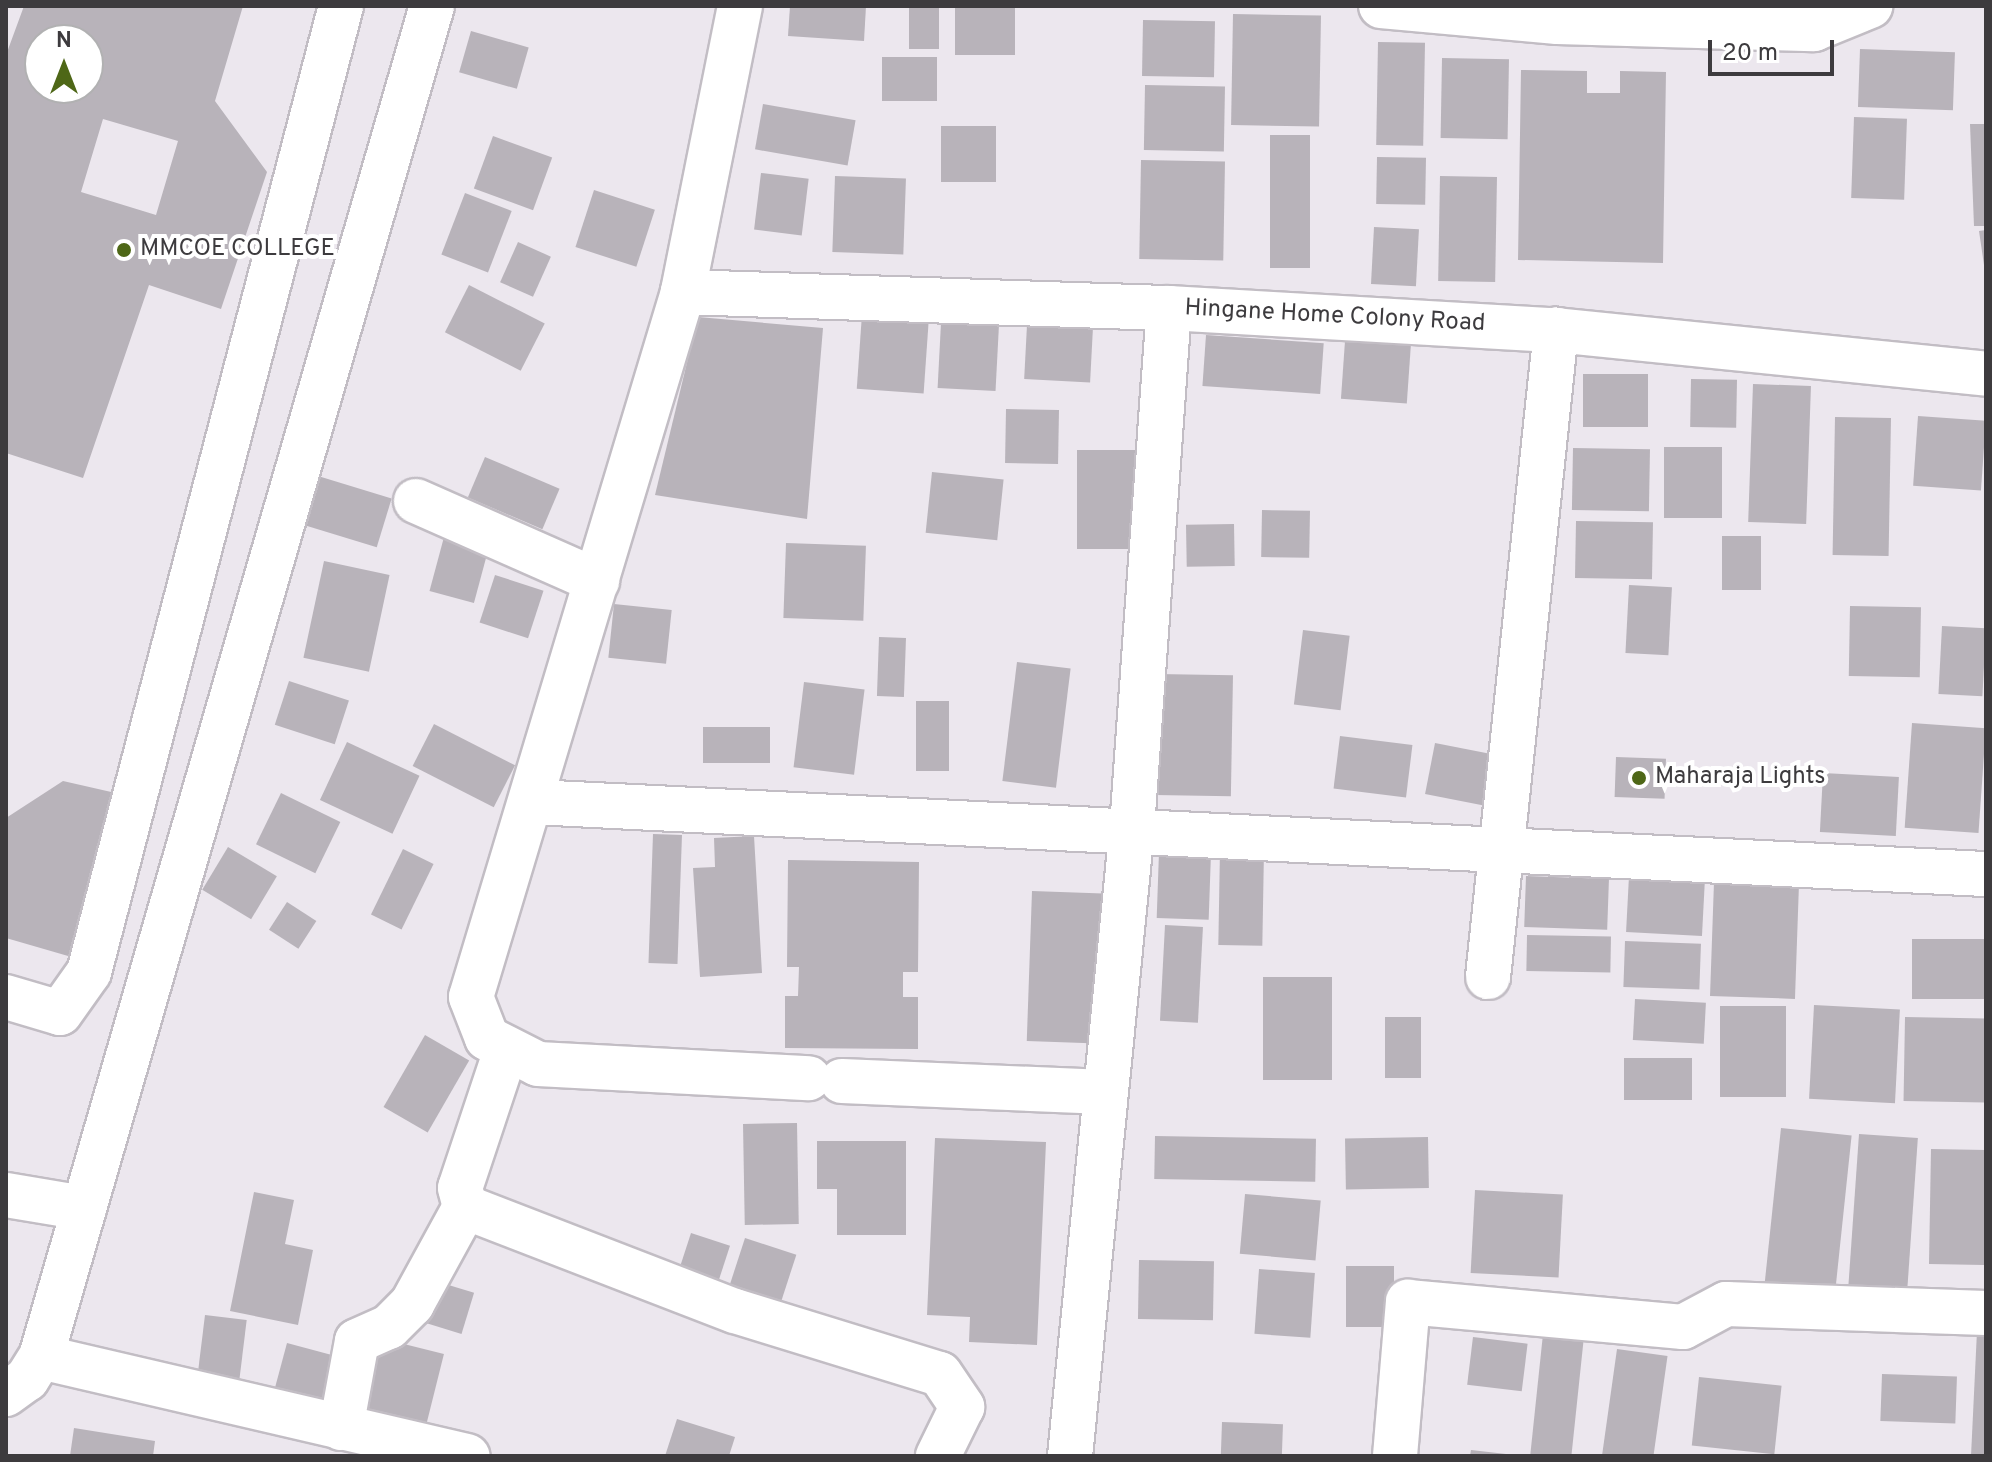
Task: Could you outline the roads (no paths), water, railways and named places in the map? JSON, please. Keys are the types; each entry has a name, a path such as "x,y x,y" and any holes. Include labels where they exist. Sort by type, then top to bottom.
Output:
{"street":[{"path":"6,997 60,1013 89,972 341,6"},
{"path":"6,1394 27,1379 41,1357 432,6"},
{"path":"740,6 683,292 533,802 471,997 487,1038 505,1053 538,1064 1106,1092"},
{"path":"1381,6 1557,22 1814,29 1870,6"},
{"name":"Hingane Home Colony Road","path":"683,292 1169,308 1556,330 1986,374"},
{"path":"1070,1456 1132,828 1169,308"},
{"path":"1488,977 1556,330"},
{"path":"416,501 597,581"},
{"path":"533,802 1132,828 1986,874"},
{"path":"341,1428 357,1341 389,1327 412,1304 465,1207 460,1188 505,1053"},
{"path":"6,1195 84,1208"},
{"path":"465,1207 735,1311 940,1374 962,1407 938,1456"},
{"path":"1395,1456 1408,1302 1683,1327 1726,1304 1986,1313"},
{"path":"41,1357 468,1456"}],"place":[{"name":"MMCOE COLLEGE","path":"124,250"},
{"name":"Maharaja Lights","path":"1639,778"}]}
